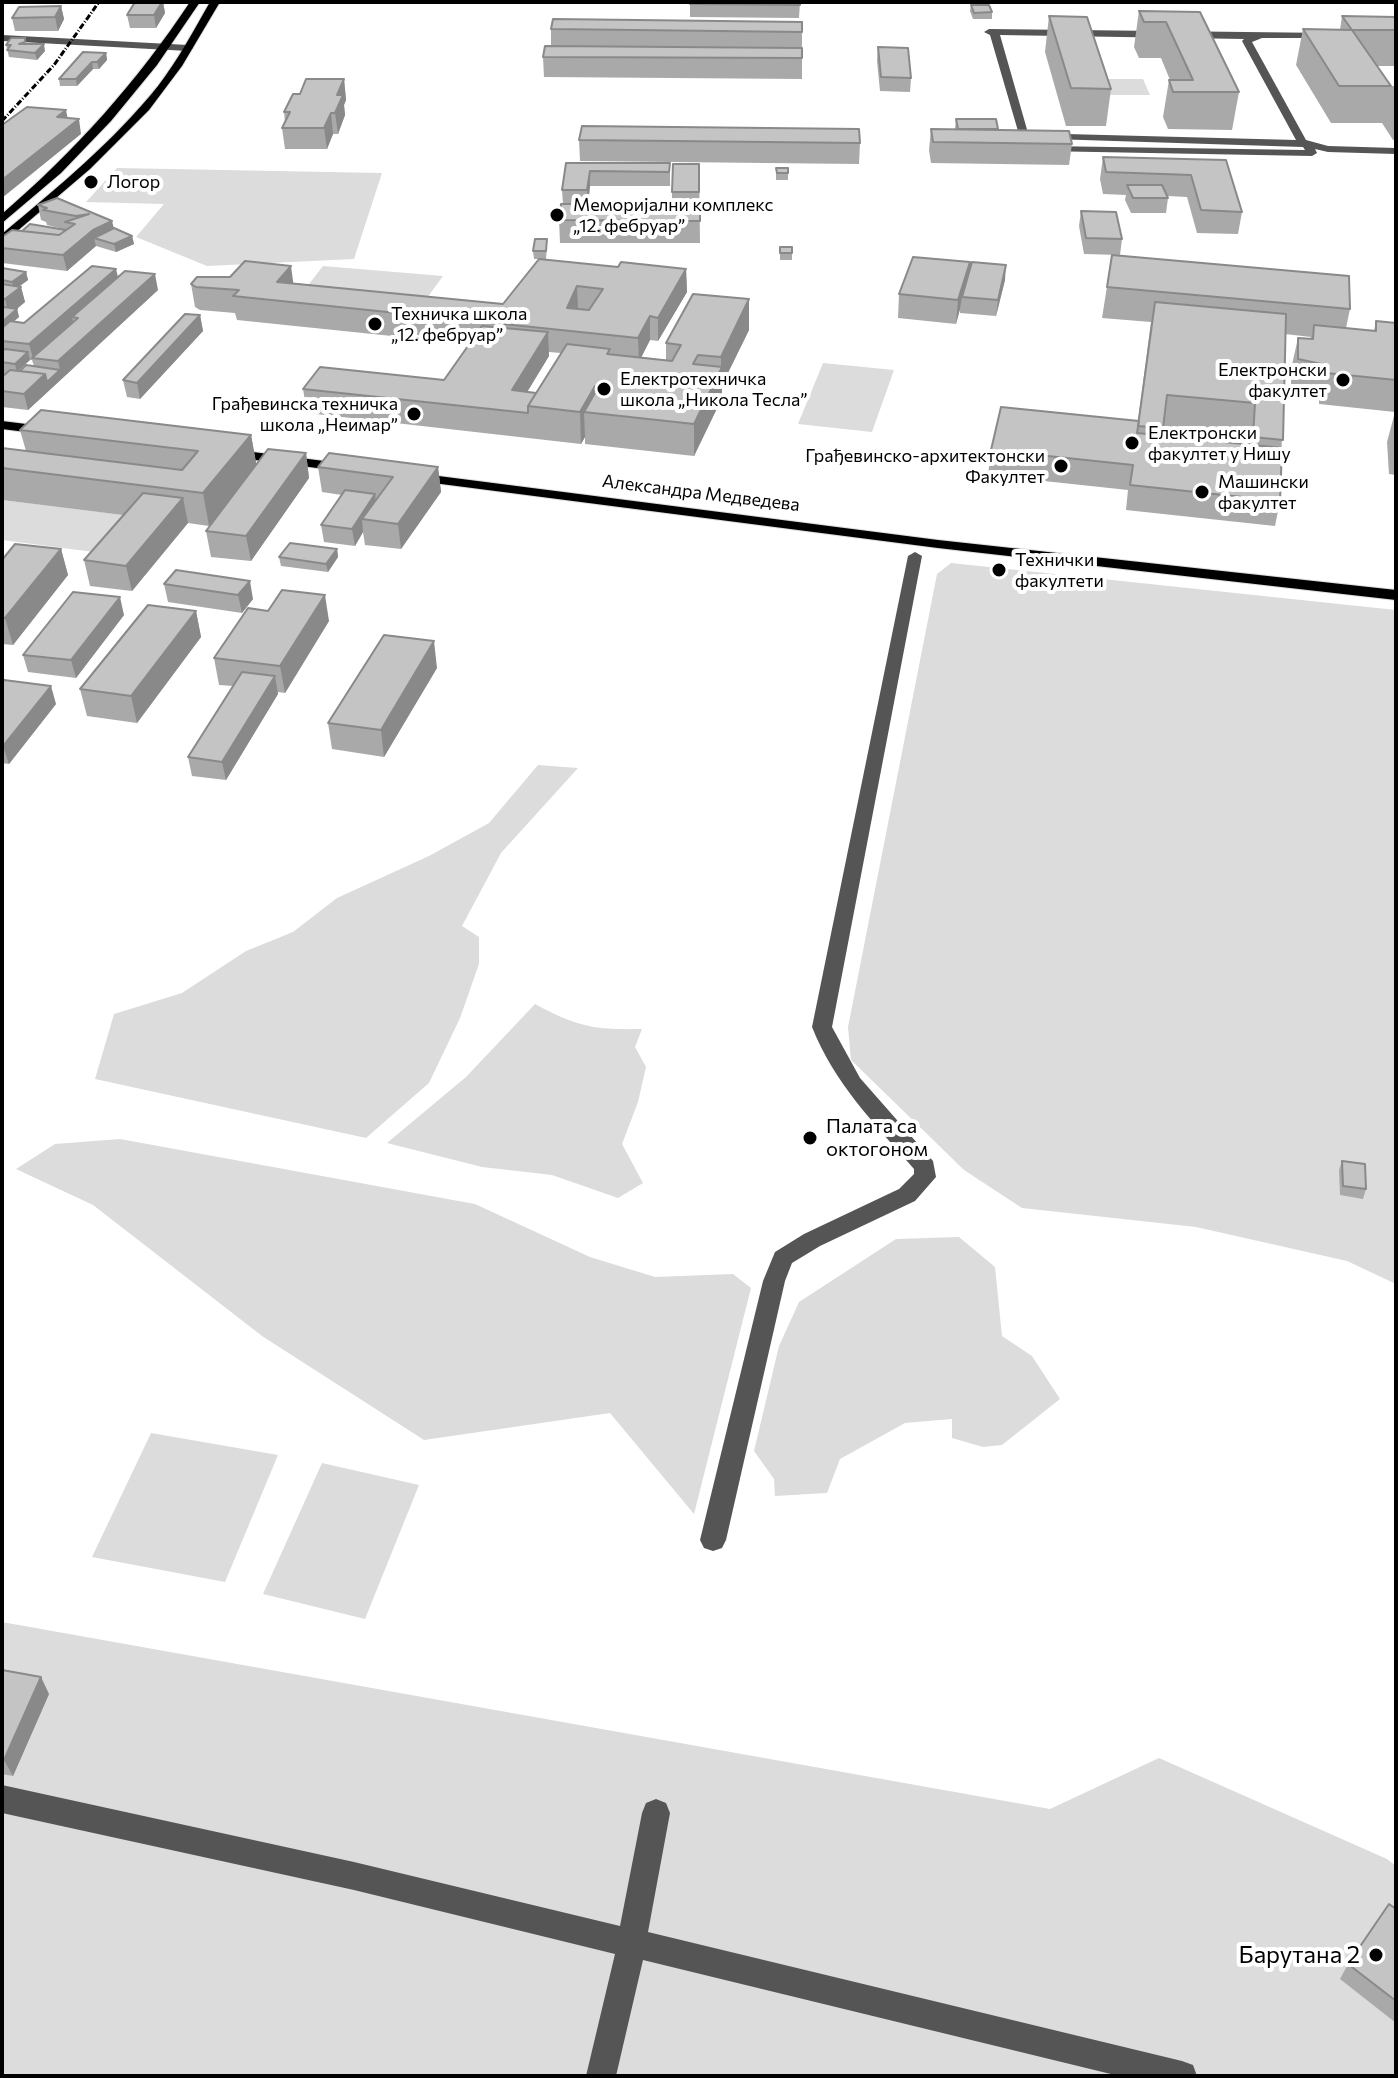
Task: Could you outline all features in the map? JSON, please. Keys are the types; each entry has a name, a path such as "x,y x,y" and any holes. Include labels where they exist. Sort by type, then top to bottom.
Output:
{"main road":[{"path":"2,220 95,134 167,47 195,2"},
{"path":"2,240 119,135 164,84 215,2"},
{"path":"2,425 64,432"},
{"path":"207,450 365,470"},
{"name":"Александра Медведева","path":"396,474 938,544 1396,595"}],"street":[{"path":"1252,36 1247,41 1300,140 1307,144 1312,153 1028,149 991,32 1335,35"},
{"path":"2,38 188,48"},
{"path":"1024,136 1307,144 1328,149 1396,151"},
{"path":"1090,137 1094,150"},
{"path":"27,444 43,430"},
{"path":"713,1540 774,1281 783,1258 812,1240 907,1195 925,1177 925,1167 839,1066 827,1046 822,1027 915,556"},
{"path":"2,1799 354,1876 1182,2076"},
{"path":"601,2076 632,1942 656,1813"}],"shaded area":[{"path":"1103,79 1143,79 1150,95 1110,95"},
{"path":"117,168 382,173 354,259 207,266 136,237 164,204 86,202"},
{"path":"323,266 443,276 427,298 306,288"},
{"path":"823,363 894,370 872,432 798,424"},
{"path":"2,500 133,516 101,553 2,540"},
{"path":"951,563 1396,610 1396,1284 1347,1261 1196,1227 1022,1208 964,1170 851,1060 848,1027 937,574"},
{"path":"538,765 578,768 501,853 462,926 479,937 479,964 460,1018 429,1083 366,1138 95,1079 114,1014 182,993 246,951 293,932 337,898 429,856 489,823"},
{"path":"535,1004 587,1026 642,1029 635,1047 646,1067 638,1102 622,1144 643,1183 618,1198 552,1175 482,1167 387,1143 466,1077"},
{"path":"120,1139 475,1204 590,1257 655,1277 733,1274 751,1288 694,1514 610,1413 424,1440 262,1336 93,1205 16,1169 55,1144"},
{"path":"959,1237 995,1267 1002,1336 1032,1356 1060,1399 1002,1445 983,1447 952,1438 952,1419 905,1423 840,1459 827,1493 775,1496 774,1479 754,1451 779,1346 799,1302 896,1239"},
{"path":"151,1433 278,1455 225,1582 92,1557"},
{"path":"322,1463 419,1485 365,1619 263,1594"},
{"path":"2,1622 1050,1809 1159,1758 1387,1859 1396,1866 1396,2076 2,2076"}],"building":[{"path":"135,2 162,2 154,15 127,15"},
{"path":"800,2 800,5 690,4"},
{"path":"971,5 989,5 992,12 974,13"},
{"path":"61,6 55,17 12,18 19,7"},
{"path":"1139,11 1200,12 1239,92 1173,92 1169,80 1193,80 1166,22 1144,22"},
{"path":"1049,16 1087,17 1111,89 1071,88"},
{"path":"1342,16 1396,17 1396,30 1352,30"},
{"path":"553,19 802,22 802,32 551,29"},
{"path":"1303,29 1352,30 1391,86 1339,86"},
{"path":"11,38 25,38 25,42 19,44 44,44 35,53 7,50 11,45 6,45"},
{"path":"545,46 802,48 802,58 543,57"},
{"path":"878,47 908,48 911,78 881,77"},
{"path":"83,52 106,53 76,79 59,79"},
{"path":"306,79 344,79 337,95 343,95 335,113 331,113 324,128 282,128 290,112 284,112 293,94 300,94"},
{"path":"27,107 66,110 57,117 79,119 2,180 2,125"},
{"path":"956,119 996,119 998,129 958,129"},
{"path":"582,126 859,129 860,143 579,140"},
{"path":"931,129 1069,131 1072,144 933,142"},
{"path":"1103,157 1226,160 1242,212 1201,210 1191,175 1106,172"},
{"path":"566,163 670,163 669,172 590,171 587,190 562,190"},
{"path":"673,164 699,164 699,192 672,192"},
{"path":"776,168 788,168 788,173 777,173"},
{"path":"1127,185 1162,185 1168,198 1133,198"},
{"path":"57,198 112,221 93,230 63,255 2,248 2,237 12,230 59,235 75,224 65,222 89,214 76,216 43,210 47,208 38,205"},
{"path":"561,204 700,204 700,221 559,220"},
{"path":"1081,211 1116,212 1122,239 1086,238"},
{"path":"30,224 66,230 59,235 22,231"},
{"path":"114,228 132,236 114,244 94,238"},
{"path":"535,239 547,239 546,251 533,251"},
{"path":"780,247 792,247 792,253 780,253"},
{"path":"1112,255 1349,276 1350,309 1107,287"},
{"path":"913,257 970,262 958,300 899,294"},
{"path":"539,259 618,267 621,262 686,269 658,318 650,316 638,338 233,296 239,290 191,284 197,277 230,277 245,261 291,266 277,282 503,304","holes":["577,286 603,289 589,310 567,308"]},
{"path":"972,262 1006,265 998,300 962,297"},
{"path":"92,266 116,269 29,344 2,341 2,328 10,321 24,323"},
{"path":"2,268 26,272 12,282 2,280"},
{"path":"125,271 155,274 58,361 32,358 78,318 72,317"},
{"path":"2,284 21,287 2,299"},
{"path":"693,294 749,299 721,357 698,355 693,364 722,367 694,424 584,412 599,386 595,386 580,412 528,406 567,344 610,349 607,354 672,361 681,345 666,343"},
{"path":"1155,302 1286,314 1283,440 1253,437 1255,403 1167,395 1163,428 1138,426"},
{"path":"2,309 17,309 2,322"},
{"path":"185,314 200,315 137,383 123,380"},
{"path":"1376,321 1396,323 1396,380 1326,373 1326,365 1298,359 1298,338 1313,339 1314,325 1376,331"},
{"path":"482,326 548,332 512,390 536,393 528,406 528,413 303,389 320,367 444,380"},
{"path":"2,351 28,352 15,364 2,362"},
{"path":"26,365 60,370 47,382 45,374 20,371"},
{"path":"10,370 45,374 24,394 2,391 2,377"},
{"path":"1001,407 1139,421 1137,433 1282,448 1280,501 1130,485 1133,465 991,450"},
{"path":"41,410 251,435 203,493 2,468 2,448 182,470 198,451 20,430"},
{"path":"268,449 306,453 246,536 206,531"},
{"path":"329,453 438,467 398,524 362,519 393,477 318,467"},
{"path":"345,490 375,494 352,529 321,525"},
{"path":"143,493 183,498 126,566 84,560"},
{"path":"290,543 337,549 326,564 279,557"},
{"path":"15,544 61,549 2,618 2,560"},
{"path":"176,570 250,581 238,595 164,584"},
{"path":"282,590 325,595 280,666 214,658 248,608 268,611"},
{"path":"73,592 120,597 71,660 23,655"},
{"path":"148,605 196,611 131,696 80,689"},
{"path":"384,635 434,641 381,730 328,723"},
{"path":"242,672 275,676 222,762 188,757"},
{"path":"2,682 51,686 3,746"},
{"path":"1342,1161 1365,1164 1366,1189 1343,1186"},
{"path":"2,1670 41,1677 4,1760 2,1759"},
{"name":"Барутана 2","path":"1389,1904 1396,1909 1396,2001 1348,1964"}],"railway":[{"path":"2,121 54,65 99,2"}],"place":[{"name":"Логор","path":"91,182"},
{"name":"Меморијални комплекс „12. фебруар”","path":"557,215"},
{"name":"Техничка школа „12. фебруар”","path":"375,324"},
{"name":"Електронски факултет","path":"1343,380"},
{"name":"Електротехничка школа „Никола Тесла”","path":"604,389"},
{"name":"Грађевинска техничка школа „Неимар”","path":"414,414"},
{"name":"Електронски факултет у Нишу","path":"1132,443"},
{"name":"Грађевинско-архитектонски Факултет","path":"1061,466"},
{"name":"Машински факултет","path":"1202,492"},
{"name":"Технички факултети","path":"999,570"},
{"name":"Палата са октогоном","path":"810,1138"},
{"name":"Барутана 2","path":"1376,1955"}]}
